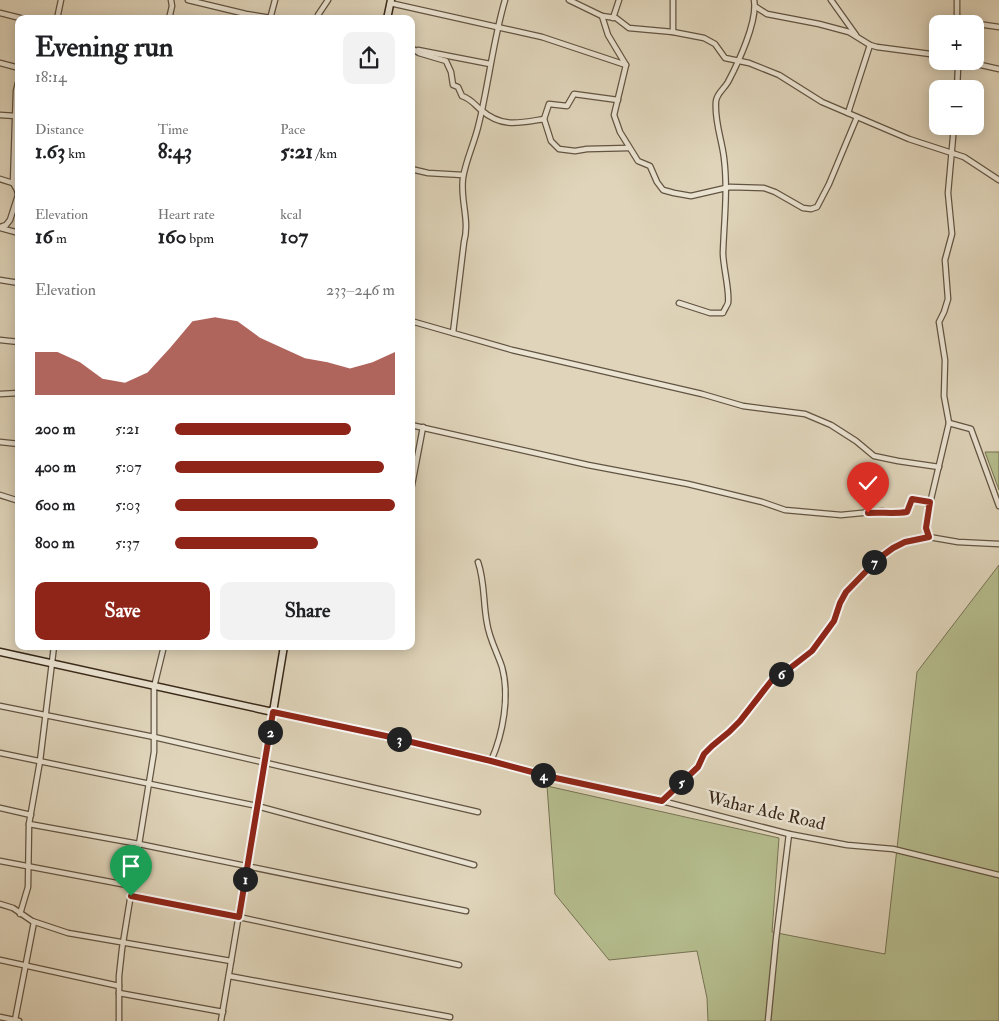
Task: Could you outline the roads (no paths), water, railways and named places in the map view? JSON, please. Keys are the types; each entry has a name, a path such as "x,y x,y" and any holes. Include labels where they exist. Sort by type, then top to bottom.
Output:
{"street":[{"path":"58,15 61,0"},
{"path":"170,15 171,0"},
{"path":"188,0 252,15"},
{"path":"271,15 275,0"},
{"path":"318,15 328,0"},
{"path":"453,333 464,242 468,229 462,203 463,175 482,111 490,64 505,0"},
{"path":"569,0 602,16 612,18 628,28 673,32 704,38 715,44 725,58 739,60 779,75 822,102 909,139 964,157 999,180"},
{"path":"612,18 619,0"},
{"path":"673,0 673,32"},
{"path":"679,303 710,314 723,313 728,301 723,255 724,160 717,120 716,101 719,92 726,84 739,60 753,24 756,7 754,0"},
{"path":"831,0 857,35 870,45 929,54"},
{"path":"957,15 958,0"},
{"path":"388,15 390,2 542,37 626,65"},
{"path":"756,7 767,14 819,24 857,35"},
{"path":"0,13 15,17"},
{"path":"602,16 608,35 626,65 614,115 620,132 629,148 638,161 650,166 663,190 691,196 725,188 750,186 775,192 803,208 811,209 817,207 858,117"},
{"path":"984,25 999,27"},
{"path":"848,113 870,45"},
{"path":"415,50 490,64"},
{"path":"415,51 446,61 451,72 453,85 458,87 462,96 469,98 482,111 504,123 518,124 544,119"},
{"path":"0,63 15,67"},
{"path":"984,66 999,69"},
{"path":"618,100 574,94 567,106 549,104 544,119 551,141 559,150 575,152 587,149 629,148"},
{"path":"0,115 15,116"},
{"path":"929,537 926,528 930,502 949,423 944,396 945,360 939,322 948,298 945,260 952,234 948,193 953,135"},
{"path":"15,160 13,183 15,186"},
{"path":"415,170 428,173 463,175"},
{"path":"0,180 13,183"},
{"path":"0,227 6,225 10,220 15,204"},
{"path":"0,227 15,232"},
{"path":"0,280 15,282"},
{"path":"415,322 512,350 702,394 743,406 805,414 831,425 856,441 874,456 939,467"},
{"path":"0,340 15,342"},
{"path":"0,394 15,393"},
{"path":"949,423 971,429 999,506"},
{"path":"415,426 588,465 688,484 762,502 785,510 841,515 895,513 907,512 912,499 930,502"},
{"path":"415,469 423,427"},
{"path":"0,442 15,444"},
{"path":"0,496 15,500"},
{"path":"662,801 698,767 704,754 740,721 772,680 812,651 834,621 846,592 878,559 905,542 929,537 958,542 999,544"},
{"path":"478,562 483,582 484,611 487,627 502,668 505,699 498,740 491,761"},
{"path":"20,914 28,887 29,824 40,761 54,650"},
{"path":"119,1021 119,976 154,752 154,687 163,650"},
{"path":"221,1021 283,650"},
{"name":"Wahar Ade Road","path":"0,652 491,761 551,777 662,801 789,834 847,845 893,849 999,875"},
{"path":"0,706 154,737 478,812"},
{"path":"0,753 257,806 474,865"},
{"path":"0,808 31,815"},
{"path":"29,824 139,844 466,911"},
{"path":"768,1021 789,834"},
{"path":"0,861 132,886"},
{"path":"131,896 239,917 458,965"},
{"path":"0,904 13,908 34,922 68,933 231,961"},
{"path":"0,1017 17,1021 34,922"},
{"path":"0,960 119,986"},
{"path":"229,976 450,1017"},
{"path":"120,993 223,1012"}]}
